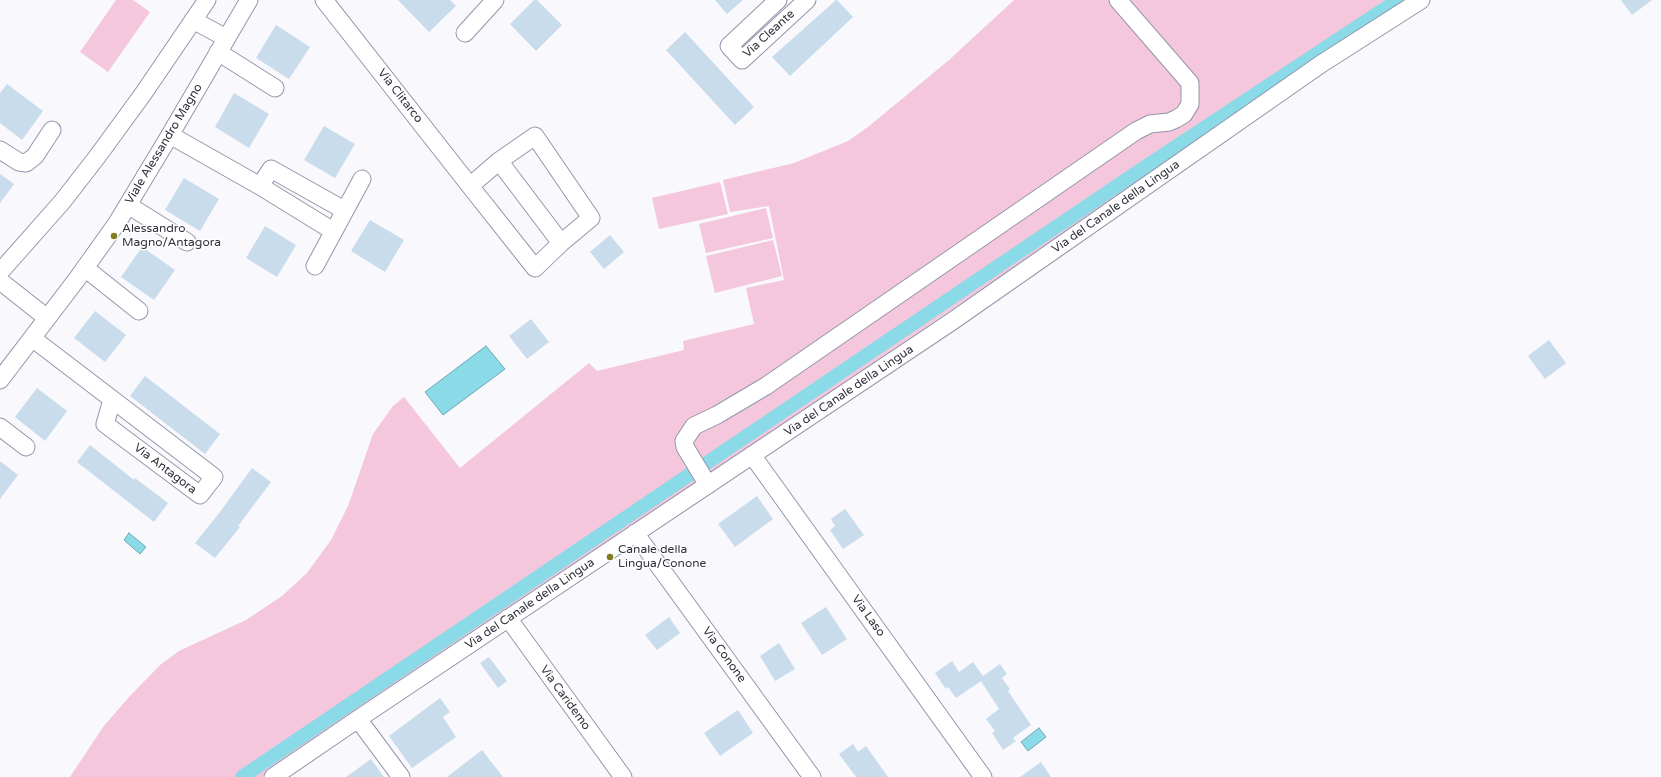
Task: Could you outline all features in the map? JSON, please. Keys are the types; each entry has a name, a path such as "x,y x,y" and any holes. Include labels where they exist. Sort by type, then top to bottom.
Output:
{"street":[{"path":"0,272 51,215 89,168 116,132 206,0"},
{"name":"Viale Alessandro Magno","path":"0,380 85,268 128,205 249,0"},
{"path":"466,33 495,0"},
{"name":"Via Cleante","path":"778,0 729,46 742,60 807,0"},
{"path":"705,480 689,456 684,441 694,426 717,415 766,386 1136,131 1150,124 1176,120 1184,114 1190,104 1190,83 1118,0"},
{"name":"Via del Canale della Lingua","path":"273,777 635,533 705,480 752,455 951,322 1321,64 1421,0"},
{"name":"Via Clitarco","path":"330,2 470,186 535,268 561,243 591,218 535,136 499,161 470,186"},
{"path":"193,20 275,88"},
{"path":"0,150 19,162 26,163 32,159 52,130"},
{"path":"170,135 260,186 333,231"},
{"path":"499,161 561,243"},
{"path":"260,186 271,168 344,210"},
{"path":"315,266 362,179"},
{"path":"128,205 187,242"},
{"path":"85,268 139,311"},
{"path":"0,282 47,318"},
{"name":"Via Antagora","path":"32,338 214,477 200,495 106,424 112,400"},
{"path":"0,427 26,447"},
{"name":"Via Laso","path":"752,455 983,777"},
{"name":"Via Conone","path":"635,533 812,777"},
{"name":"Via Caridemo","path":"508,618 623,777"},
{"path":"358,719 400,777"}],"shaded area":[{"path":"116,0 133,0 150,12 108,72 80,52"},
{"path":"1014,0 1404,0 1405,2 262,777 70,777 103,727 160,665 179,651 246,620 282,596 307,573 331,540 348,506 373,434 393,406 404,397 460,468 589,363 597,371 684,350 683,341 754,324 746,288 784,280 769,206 730,212 723,180 794,163 848,141 868,127 949,60"},
{"path":"720,182 728,214 659,229 652,198"},
{"path":"766,208 773,238 706,253 699,224"},
{"path":"773,240 782,276 715,293 706,256"}],"water":[{"path":"486,346 505,369 443,415 425,392"},
{"path":"129,533 146,547 140,554 124,540"},
{"path":"1039,728 1046,737 1028,751 1021,742"}],"building":[{"path":"398,0 450,0 456,6 429,32"},
{"path":"534,0 537,0 562,25 536,51 510,24"},
{"path":"715,0 743,0 727,14"},
{"path":"836,0 853,17 790,76 772,57"},
{"path":"1621,0 1652,0 1632,15"},
{"path":"276,25 310,47 289,79 256,58"},
{"path":"685,32 754,107 735,125 666,50"},
{"path":"7,84 43,111 22,140 0,123 0,93"},
{"path":"234,93 269,114 249,148 215,127"},
{"path":"324,126 355,144 335,178 304,160"},
{"path":"0,174 14,184 0,203"},
{"path":"184,178 219,199 200,231 165,210"},
{"path":"370,220 404,240 385,272 351,251"},
{"path":"265,226 296,245 277,277 246,258"},
{"path":"610,235 624,252 604,269 590,252"},
{"path":"142,247 175,270 154,300 121,277"},
{"path":"95,311 126,335 105,362 74,338"},
{"path":"531,319 549,342 527,359 509,336"},
{"path":"1549,340 1566,363 1545,379 1528,356"},
{"path":"145,376 220,434 205,454 130,396"},
{"path":"37,388 67,411 45,441 15,417"},
{"path":"90,445 134,480 135,478 168,503 154,522 77,462"},
{"path":"0,461 18,475 0,499"},
{"path":"252,468 271,482 238,526 240,527 215,558 195,543"},
{"path":"757,496 773,519 735,547 718,524"},
{"path":"845,509 864,535 843,549 830,530 835,526 831,519"},
{"path":"826,607 847,639 822,655 801,623"},
{"path":"669,617 680,633 657,650 645,635"},
{"path":"779,643 795,669 775,681 760,656"},
{"path":"489,657 507,681 498,688 480,663"},
{"path":"952,661 959,672 973,662 983,676 1000,664 1007,674 1002,678 1010,689 1008,691 1031,725 1013,738 1016,741 1003,750 992,733 995,731 986,719 999,709 981,681 956,698 948,687 946,689 935,673"},
{"path":"440,698 450,712 443,717 456,737 412,768 389,736"},
{"path":"738,710 753,733 720,756 704,733"},
{"path":"853,744 858,752 866,746 888,777 856,777 839,754"},
{"path":"482,750 503,777 447,777"},
{"path":"371,759 384,777 346,777"},
{"path":"1041,762 1051,777 1020,777"}],"waterway":[{"path":"242,777 1136,173 1398,0"}],"place":[{"name":"Alessandro Magno/Antagora","path":"114,236"},
{"name":"Canale della Lingua/Conone","path":"610,557"}]}
